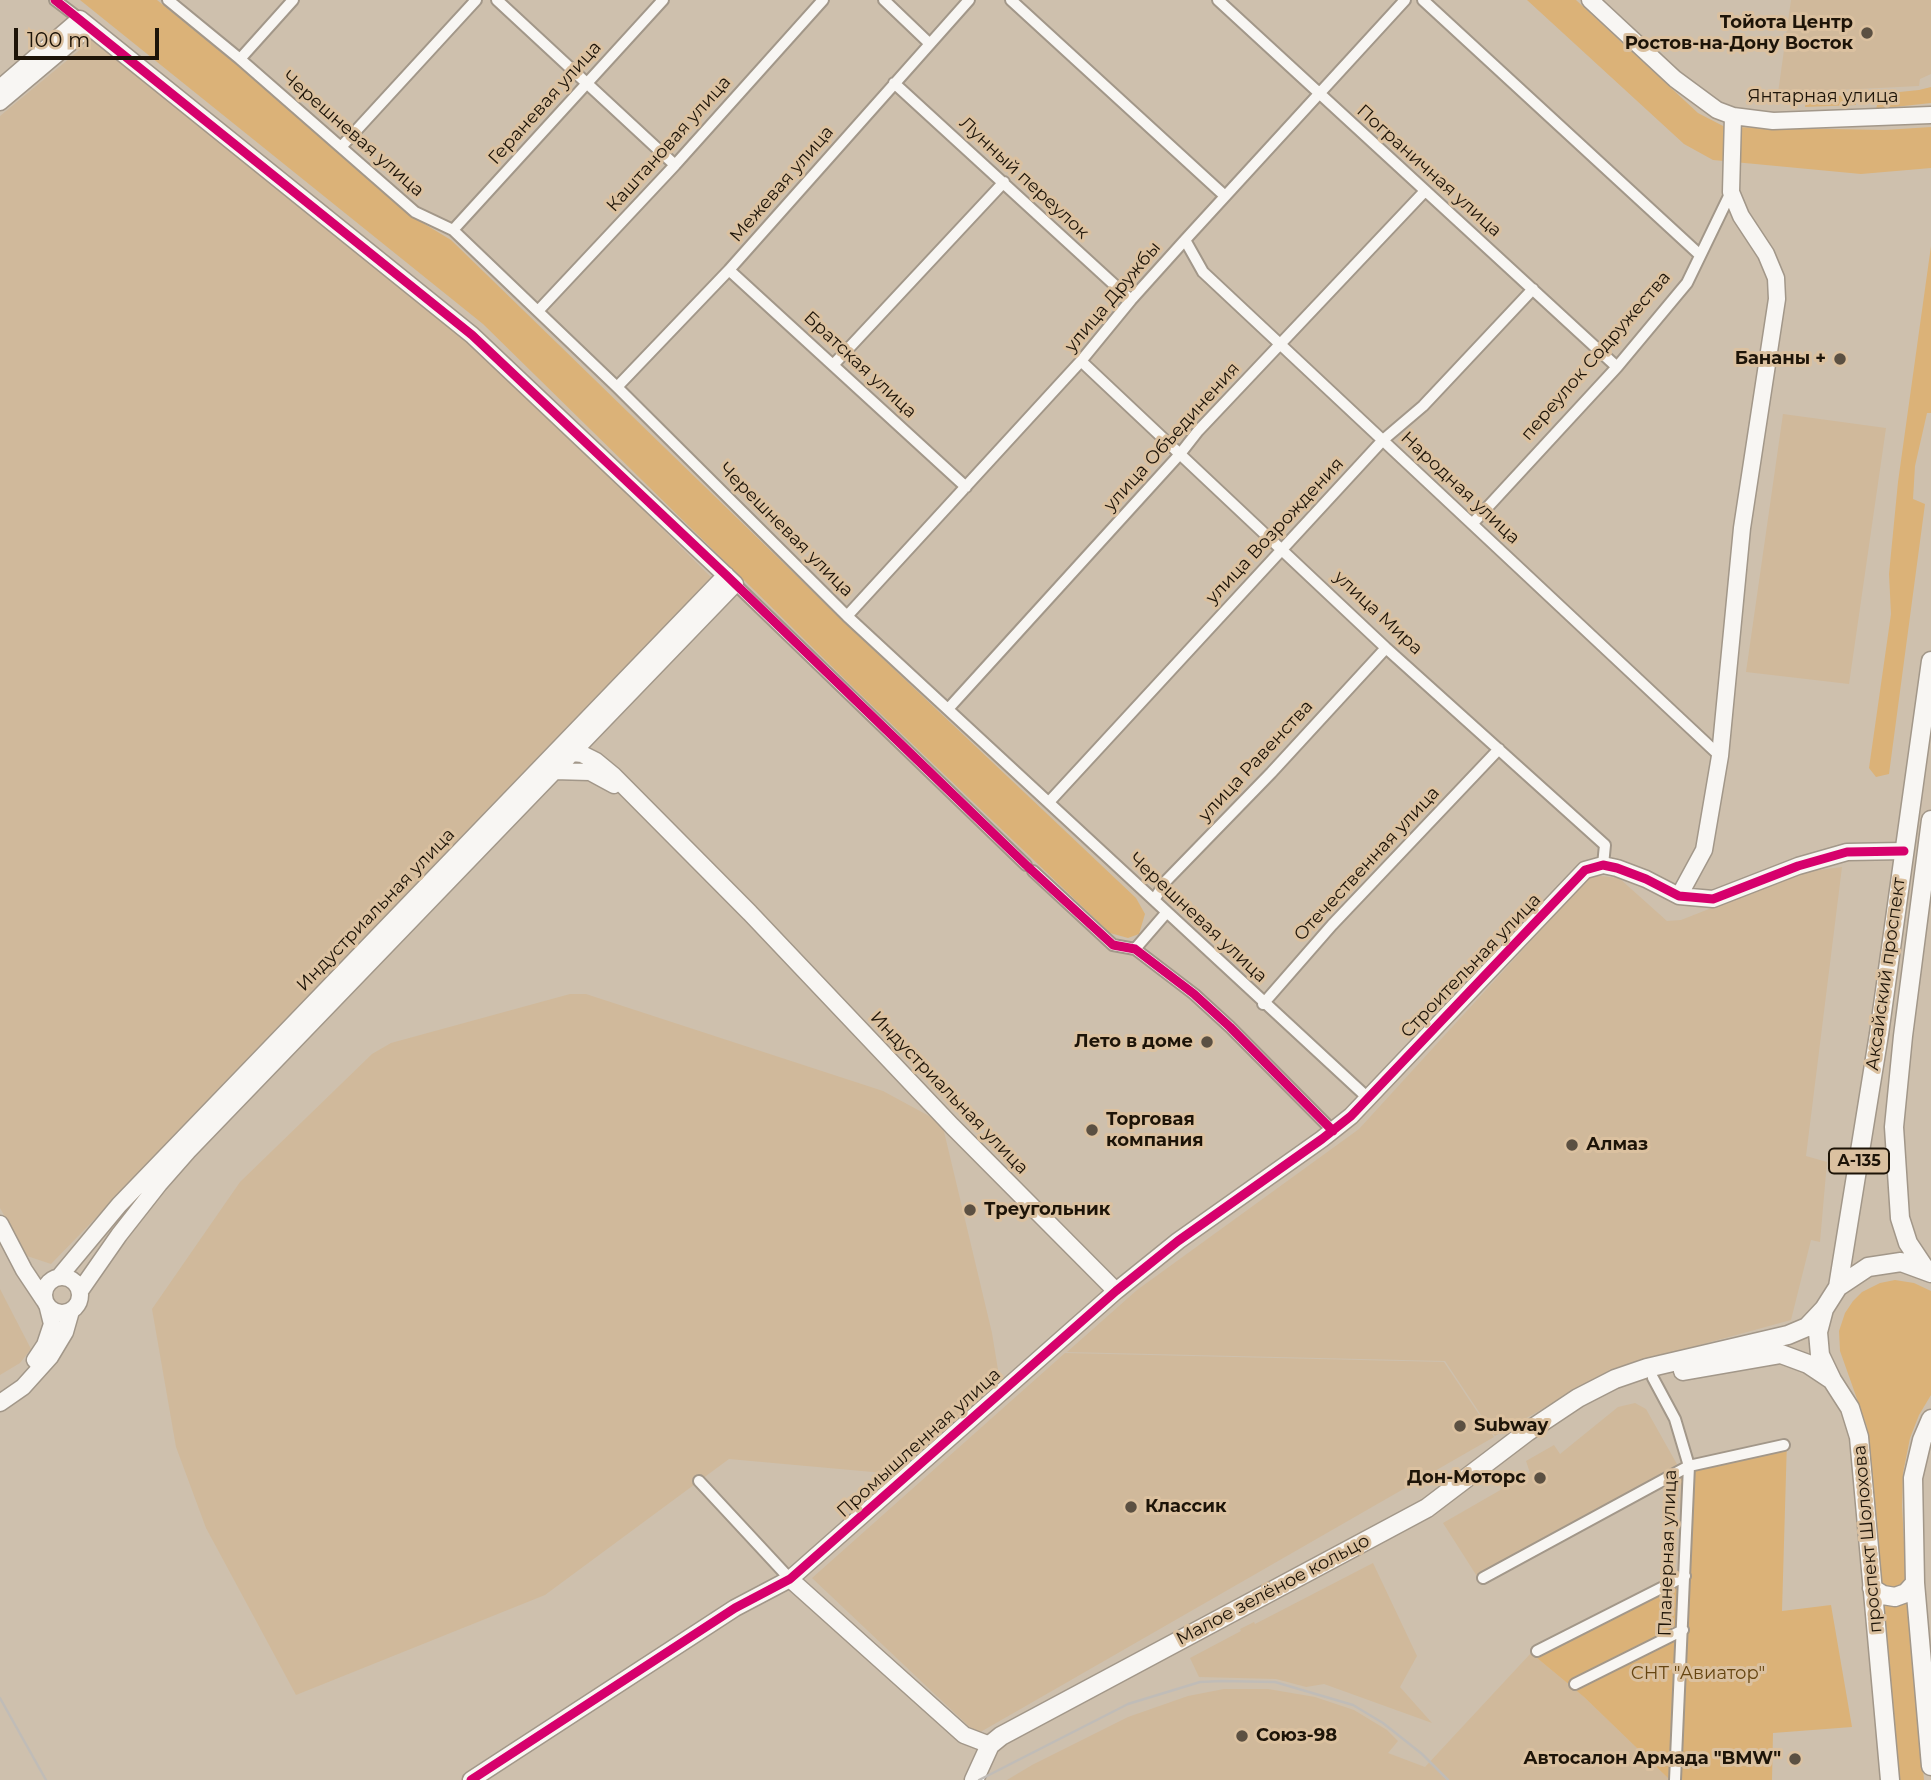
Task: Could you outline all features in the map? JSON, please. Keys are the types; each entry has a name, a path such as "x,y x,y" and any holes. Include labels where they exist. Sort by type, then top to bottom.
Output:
{"main road":[{"name":"Аксайский проспект","path":"1838,1287 1877,1047 1931,661"},
{"name":"Аксайский проспект","path":"1928,1271 1908,1243 1900,1218 1894,1127 1931,820"},
{"name":"проспект Шолохова","path":"1890,1780 1859,1437 1850,1408 1832,1380 1820,1354 1818,1332 1824,1309 1838,1287 1868,1266 1901,1262 1928,1271"},
{"name":"Малое зелёное кольцо","path":"990,1745 1001,1735 1427,1508 1527,1432 1578,1398 1615,1379 1647,1368 1788,1335 1807,1326 1824,1309"},
{"name":"Малое зелёное кольцо","path":"1578,1398 1653,1378 1781,1354 1808,1364 1832,1380"},
{"path":"1931,1419 1922,1440 1913,1478 1915,1583 1931,1766"},
{"path":"1872,1588 1883,1595 1895,1597 1906,1593 1915,1583"},
{"path":"974,1780 990,1745"}],"street":[{"path":"55,0 472,335 1113,945 1135,948 1212,1010 1333,1130"},
{"name":"Черешневая улица","path":"168,0 240,59 415,212 453,230 617,387 847,616 1369,1100"},
{"path":"240,59 293,0"},
{"path":"341,147 476,0"},
{"path":"497,0 675,165"},
{"name":"Гераневая улица","path":"453,230 663,0"},
{"name":"Каштановая улица","path":"538,311 675,165 823,0"},
{"path":"884,0 929,43"},
{"name":"Межевая улица","path":"617,387 729,270 969,0"},
{"path":"1011,0 1224,197"},
{"name":"Пограничная улица","path":"1218,0 1617,367"},
{"name":"улица Дружбы","path":"847,616 1081,361 1131,300 1405,0"},
{"path":"1423,0 1700,255"},
{"name":"Янтарная улица","path":"1590,0 1693,93 1717,110 1733,116 1773,121 1931,115"},
{"path":"0,88 84,23"},
{"path":"0,102 84,23"},
{"name":"Лунный переулок","path":"894,83 1131,300"},
{"name":"переулок Содружества","path":"1473,523 1617,367 1687,282 1731,192 1733,116"},
{"path":"834,364 1004,182"},
{"name":"улица Объединения","path":"948,709 1198,431 1425,191"},
{"path":"1679,896 1704,850 1720,756 1742,527 1777,299 1776,278 1766,254 1741,216 1731,192"},
{"name":"Народная улица","path":"1185,240 1203,272 1720,756"},
{"name":"Братская улица","path":"729,270 966,487"},
{"name":"улица Возрождения","path":"1049,802 1383,440 1423,406 1533,289"},
{"name":"улица Мира","path":"1081,361 1386,648 1605,845 1603,865"},
{"path":"553,763 572,752 730,579"},
{"name":"Индустриальная улица","path":"56,1278 119,1205 234,1095 730,579"},
{"name":"улица Равенства","path":"1154,900 1166,881 1271,773 1386,648"},
{"name":"Отечественная улица","path":"1263,1004 1332,925 1499,749"},
{"name":"Индустриальная улица","path":"572,752 596,761 655,816 952,1126 1116,1291"},
{"path":"553,763 590,772 608,781 655,816"},
{"path":"1603,865 1646,880 1679,896 1713,899 1798,866 1847,852 1903,851"},
{"name":"Строительная улица","path":"1369,1100 1570,885 1586,870 1603,865"},
{"path":"1135,948 1167,912"},
{"name":"Индустриальная улица","path":"80,1292 119,1235 234,1095"},
{"name":"Промышленная улица","path":"471,1780 735,1608 790,1579 1116,1291 1178,1241 1333,1130 1369,1100"},
{"path":"0,1224 46,1304 55,1312 63,1314 71,1311"},
{"path":"2,1396 23,1387 50,1357 65,1332 71,1311 80,1299 80,1292 73,1280 32,1271 16,1253"},
{"path":"2,1396 41,1352 52,1324 44,1288 56,1278"},
{"name":"Планерная улица","path":"1653,1378 1675,1419 1689,1466 1675,1780"},
{"path":"1483,1578 1689,1466 1784,1445"},
{"path":"699,1481 790,1579 964,1735 990,1745"},
{"path":"1536,1651 1685,1576"},
{"path":"1575,1684 1683,1630"}],"shaded area":[{"path":"1791,0 1931,0 1931,74 1920,79 1919,86 1778,93"},
{"path":"94,38 486,355 715,581 51,1264 27,1256 0,1208 0,116"},
{"path":"1783,414 1886,428 1849,684 1746,672"},
{"name":"Алмаз","path":"1842,867 1806,1156 1827,1162 1820,1242 1811,1240 1791,1320 1612,1369 1495,1436 1445,1361 1067,1352 1137,1290 1359,1129 1591,875 1619,878 1667,921 1681,920 1803,872"},
{"path":"570,994 586,994 883,1091 942,1123 992,1333 1000,1382 895,1474 729,1459 545,1595 296,1695 206,1528 176,1447 152,1309 240,1182 372,1054 391,1043"},
{"path":"0,1289 31,1349 20,1363 0,1375"},
{"name":"Классик","path":"1065,1353 1444,1362 1494,1437 977,1734 812,1578"},
{"path":"1635,1403 1646,1409 1678,1466 1480,1581 1443,1523 1530,1473 1526,1461 1554,1445 1560,1454 1618,1407"},
{"path":"1373,1563 1417,1656 1400,1687 1432,1723 1324,1684 1306,1687 1276,1679 1199,1677 1190,1658 1241,1631 1240,1629 1254,1622 1255,1624"},
{"path":"1531,1653 1584,1697 1670,1780 1007,1780 1128,1717 1188,1696 1224,1689 1268,1689 1315,1697 1354,1710 1387,1730 1398,1741 1388,1753 1425,1767"}],"green space":[{"path":"80,0 157,0 237,65 413,217 451,240 843,621 1136,898 1145,914 1139,934 1128,938 1110,933 858,692 483,324"},
{"path":"1527,0 1576,0 1698,113 1725,127 1885,130 1931,127 1931,168 1861,174 1713,160 1684,144"},
{"path":"1931,87 1931,103 1876,109 1880,94"},
{"path":"1853,94 1856,105 1805,107 1806,100"},
{"path":"1931,246 1931,413 1927,413 1915,466 1913,499 1925,504 1889,774 1876,777 1869,768 1891,614 1889,574 1898,482"},
{"path":"1895,1280 1914,1283 1931,1291 1931,1395 1910,1438 1903,1473 1902,1506 1924,1780 1896,1780 1867,1427 1840,1351 1839,1331 1845,1313 1853,1301 1862,1292 1880,1283"},
{"name":"СНТ \"Авиатор\"","path":"1787,1440 1782,1611 1831,1605 1852,1727 1773,1733 1772,1780 1670,1780 1584,1697 1531,1653 1680,1576 1681,1466"}],"railway":[{"path":"979,1780 1128,1704 1200,1682 1222,1681 1275,1682 1353,1705 1383,1723 1422,1754 1448,1780"},
{"path":"0,1698 46,1780"}],"cycle path":[{"path":"55,0 472,335 726,575 1026,865 1113,945 1135,949 1194,994 1333,1131"},
{"path":"471,1780 735,1608 790,1579 1116,1291 1178,1241 1351,1116 1585,870 1603,865 1617,868 1679,896 1713,899 1798,866 1847,852 1904,851"}],"place":[{"name":"Тойота Центр Ростов-на-Дону Восток","path":"1867,33"},
{"name":"Бананы +","path":"1840,359"},
{"name":"Лето в доме","path":"1207,1042"},
{"name":"Торговая компания","path":"1092,1130"},
{"name":"Алмаз","path":"1572,1145"},
{"name":"Треугольник","path":"970,1210"},
{"name":"Subway","path":"1460,1426"},
{"name":"Дон-Моторс","path":"1540,1478"},
{"name":"Классик","path":"1131,1507"},
{"name":"Союз-98","path":"1242,1736"},
{"name":"Автосалон Армада \"BMW\"","path":"1795,1759"}]}
